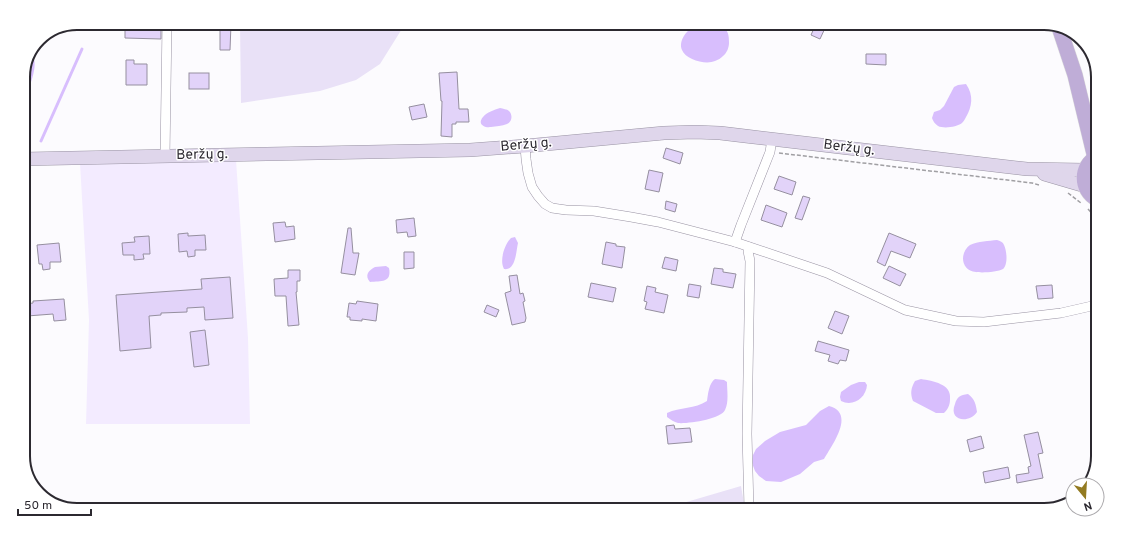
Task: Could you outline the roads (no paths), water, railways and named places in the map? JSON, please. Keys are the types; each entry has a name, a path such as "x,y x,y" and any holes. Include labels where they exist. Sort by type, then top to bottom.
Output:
{"main road":[{"path":"1061,34 1075,76 1091,138"},
{"path":"1075,76 1091,110"},
{"name":"Beržų g.","path":"30,159 470,150 664,133 695,132 720,133 771,145 1027,169"},
{"path":"1091,162 1085,170 1084,178 1085,186 1091,194"},
{"path":"1027,169 1085,170"},
{"path":"1027,169 1085,186"}],"street":[{"path":"165,156 167,30"},
{"path":"735,242 771,145"},
{"path":"525,146 528,173 532,186 545,204 552,208 594,212 658,222 735,242 827,273 905,310 956,321 984,322 1061,313 1091,306"},
{"path":"749,247 747,434 749,503"}],"waterway":[{"path":"41,141 82,49"}]}
